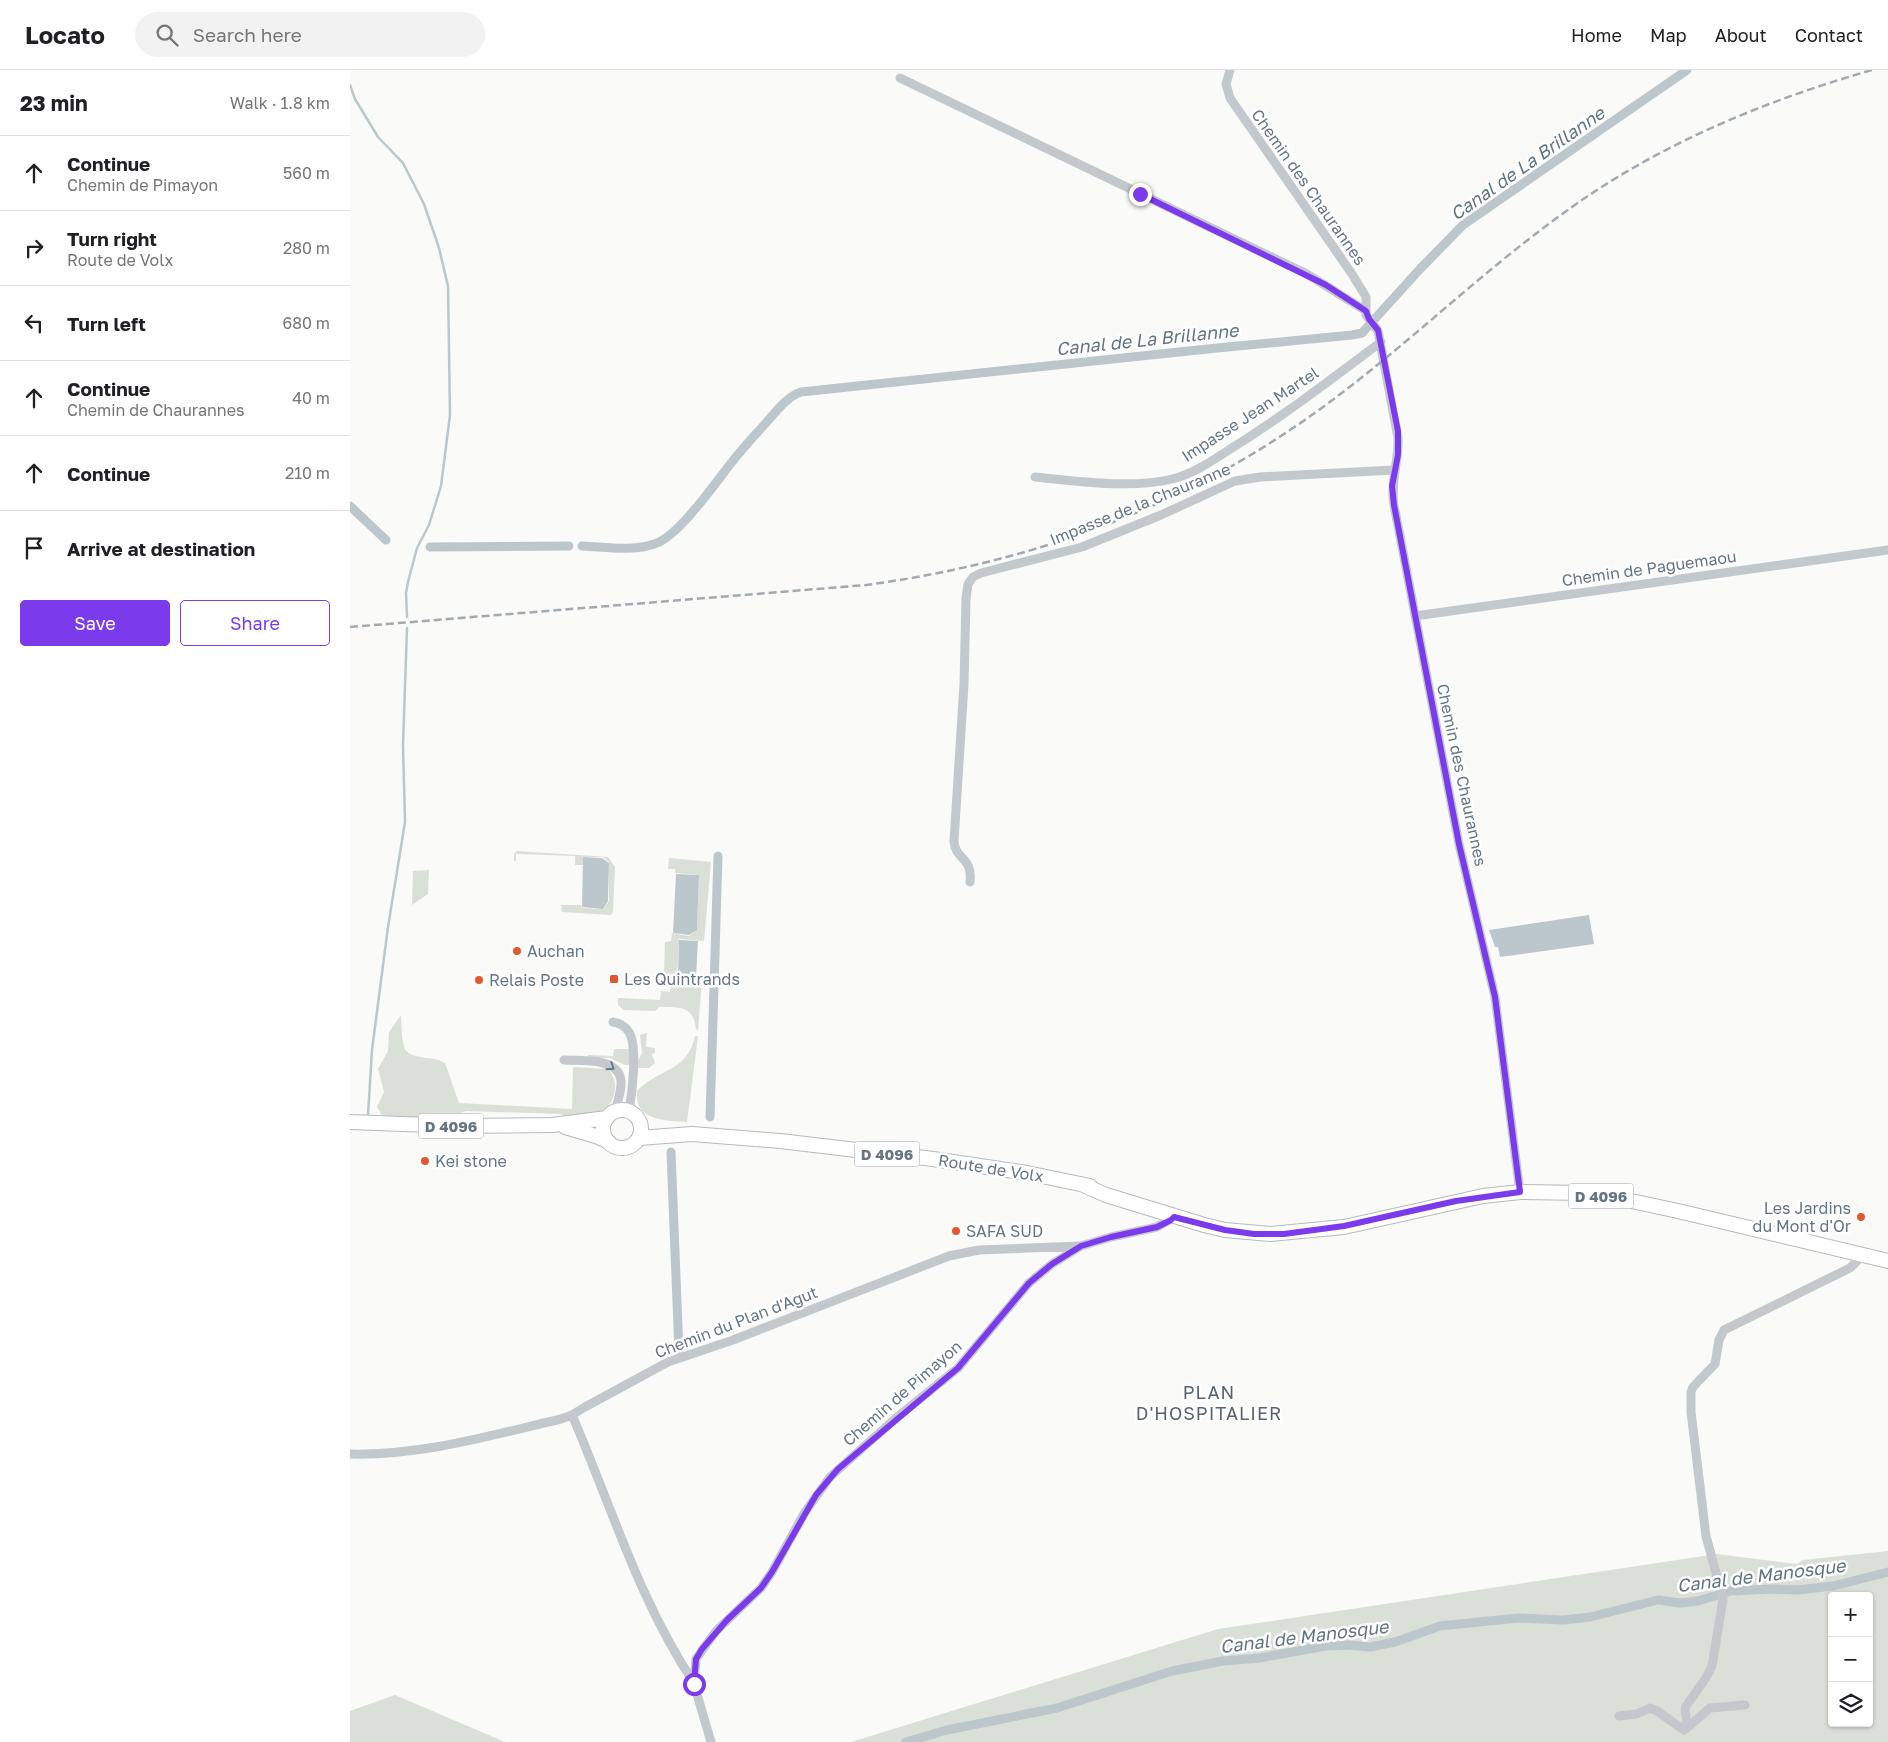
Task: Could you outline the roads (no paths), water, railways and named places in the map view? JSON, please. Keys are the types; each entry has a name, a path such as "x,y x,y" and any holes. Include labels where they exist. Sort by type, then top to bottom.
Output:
{"main road":[{"path":"629,1111 640,1122 642,1130 639,1138 636,1143 625,1148 613,1146 603,1130 611,1115 629,1111"},
{"name":"D 4096","path":"350,1122 455,1126 552,1125 611,1115"},
{"name":"Route de Volx","path":"640,1122 692,1134 780,1141 933,1159 1027,1173 1111,1190 1227,1223 1310,1230"},
{"name":"D 4096","path":"552,1125 587,1132 609,1142"},
{"name":"Route de Volx","path":"639,1138 692,1134"},
{"name":"Route de Volx","path":"1080,1184 1106,1195 1174,1217 1218,1229 1254,1234 1284,1234 1369,1222 1456,1201 1520,1192 1584,1193 1622,1199 1888,1261"}],"street":[{"name":"Chemin des Chaurannes","path":"1230,70 1226,84 1230,98 1352,274 1365,295 1366,311 1378,330 1386,364 1398,438 1393,498 1459,844 1495,997 1520,1192"},
{"path":"900,78 1307,274 1366,311"},
{"name":"Impasse Jean Martel","path":"1035,477 1120,483 1161,481 1179,477 1220,455 1287,412 1380,342"},
{"name":"Impasse de la Chauranne","path":"970,882 970,867 955,849 954,841 964,684 966,598 968,584 973,577 1082,547 1235,482 1260,477 1394,470"},
{"name":"Chemin de Paguemaou","path":"1415,616 1888,550"},
{"path":"613,1022 619,1023 626,1028 632,1042 633,1069 629,1111"},
{"path":"564,1060 607,1063 616,1070 621,1081 611,1115"},
{"path":"1174,1217 1180,1215 1216,1224 1227,1223"},
{"name":"Chemin de Pimayon","path":"711,1742 694,1684 694,1667 698,1655 716,1632 761,1588 780,1559 805,1512 830,1477 958,1368 1039,1274 1081,1246 1157,1227 1174,1217"},
{"name":"Chemin du Plan d'Agut","path":"350,1454 376,1455 444,1447 572,1415 585,1406 668,1362 733,1340 948,1256 979,1250 1081,1246"},
{"path":"1686,1729 1688,1721 1684,1711 1686,1706 1706,1678 1712,1666 1722,1595 1706,1536 1691,1412 1691,1392 1715,1364 1718,1340 1724,1330 1850,1268 1863,1255"},
{"path":"572,1415 634,1570 680,1662 694,1684"},
{"path":"1619,1716 1637,1714 1650,1708 1657,1710 1681,1729 1686,1729 1710,1708 1745,1705"}],"waterway":[{"name":"Canal de La Brillanne","path":"582,546 639,547 648,546 666,538 687,519 740,452 777,410 786,401 801,392 1362,333 1463,225 1687,70"},
{"path":"350,85 355,99 378,137 403,163 424,204 439,248 448,286 450,415 441,486 429,525 417,548 408,582 406,593 407,617"},
{"name":"Canal de La Brillanne","path":"350,506 386,540"},
{"name":"Canal de La Brillanne","path":"430,547 569,546"},
{"path":"368,1115 372,1050 388,927 405,822 403,745 407,628"},
{"path":"710,1117 718,856"},
{"path":"671,1152 679,1352"},
{"name":"Canal de Manosque","path":"906,1742 947,1730 1057,1708 1172,1671 1223,1661 1260,1658 1325,1646 1349,1645 1370,1647 1395,1642 1440,1626 1518,1618 1563,1620 1590,1617 1658,1600 1680,1603 1698,1601 1731,1591 1797,1590 1833,1586 1888,1572"}],"railway":[{"path":"350,627 866,585 978,564 1033,550 1087,532 1140,511 1192,487 1242,460 1290,430 1361,378 1530,238 1600,188 1637,166 1674,146 1752,111 1791,96 1872,70"}],"place":[{"name":"Auchan","path":"517,951"},
{"name":"Les Quintrands","path":"614,979"},
{"name":"Relais Poste","path":"479,980"},
{"name":"Kei stone","path":"425,1161"},
{"name":"Les Jardins du Mont d'Or","path":"1861,1217"},
{"name":"SAFA SUD","path":"956,1231"}],"district":[{"name":"PLAN D'HOSPITALIER","path":"1209,1402"}]}
